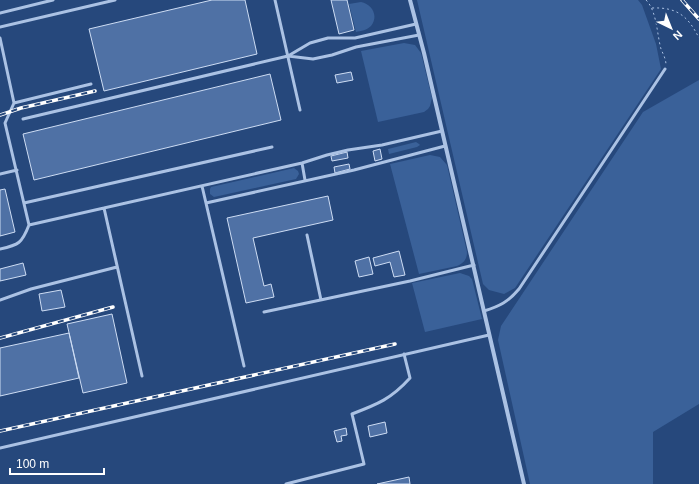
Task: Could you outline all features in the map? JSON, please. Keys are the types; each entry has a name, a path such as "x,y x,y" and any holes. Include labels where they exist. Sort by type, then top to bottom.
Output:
{"street":[{"path":"410,0 474,265 524,484"}],"lane":[{"path":"0,13 53,0"},
{"path":"0,27 115,0"},
{"path":"275,0 300,110"},
{"path":"23,119 288,56 310,43 328,38 355,38 416,24"},
{"path":"288,56 313,59 332,55 356,47 419,35"},
{"path":"0,38 14,103 5,122 29,224 25,235 16,245 0,249"},
{"path":"484,311 507,302 519,289 665,69"},
{"path":"14,103 92,84"},
{"path":"0,124 5,122"},
{"path":"29,224 302,163 348,150 382,145 442,131"},
{"path":"206,203 354,170 445,146"},
{"path":"24,203 272,147"},
{"path":"302,163 305,180"},
{"path":"0,174 16,170"},
{"path":"202,186 244,366"},
{"path":"104,208 142,376"},
{"path":"307,235 322,300"},
{"path":"264,312 410,281 474,265"},
{"path":"0,300 32,289 117,267"},
{"path":"0,448 489,335"},
{"path":"286,484 364,464 352,414 381,402 399,390 410,378 404,354"}],"path":[{"path":"648,1 659,31 661,48 666,62 665,69"},
{"path":"651,8 672,9 681,14 690,23 699,38"}],"shaded area":[{"path":"417,0 638,0 642,5 656,44 661,69 515,288 504,294 489,290 483,284"},
{"path":"361,2 365,3 371,8 374,18 371,26 356,32 349,4"},
{"path":"404,43 415,45 421,53 432,98 430,106 424,112 378,122 361,51"},
{"path":"699,80 699,404 653,432 653,484 530,484 498,340 501,326 643,112"},
{"path":"416,142 420,145 389,154 388,149"},
{"path":"430,155 440,157 447,165 467,254 466,259 462,264 419,274 390,164"},
{"path":"294,168 299,174 296,179 214,197 210,194 211,187"},
{"path":"460,273 469,276 472,279 482,319 425,332 412,283"}],"building":[{"path":"212,0 245,0 257,54 104,91 89,29"},
{"path":"331,0 347,0 354,30 339,34"},
{"path":"351,72 353,80 337,83 335,75"},
{"path":"270,74 281,120 34,180 23,134"},
{"path":"380,149 382,159 375,161 373,151"},
{"path":"347,152 348,158 332,161 331,156"},
{"path":"349,164 350,169 335,173 334,167"},
{"path":"5,189 15,232 0,236 0,190"},
{"path":"328,196 333,220 253,238 264,286 271,284 274,297 246,303 227,218"},
{"path":"399,251 405,275 394,277 390,262 375,266 373,258"},
{"path":"369,257 373,274 359,277 355,261"},
{"path":"23,263 26,275 0,281 0,269"},
{"path":"61,290 65,307 42,311 39,294"},
{"path":"112,314 127,383 83,393 67,324"},
{"path":"69,333 79,378 0,396 0,348"},
{"path":"385,422 387,433 370,437 368,426"},
{"path":"346,428 347,435 341,436 342,441 337,442 334,431"},
{"path":"409,477 410,484 377,484"}],"railway":[{"path":"682,0 699,19"},
{"path":"0,115 21,108 95,91"},
{"path":"0,338 113,307"},
{"path":"0,431 395,344"}]}
